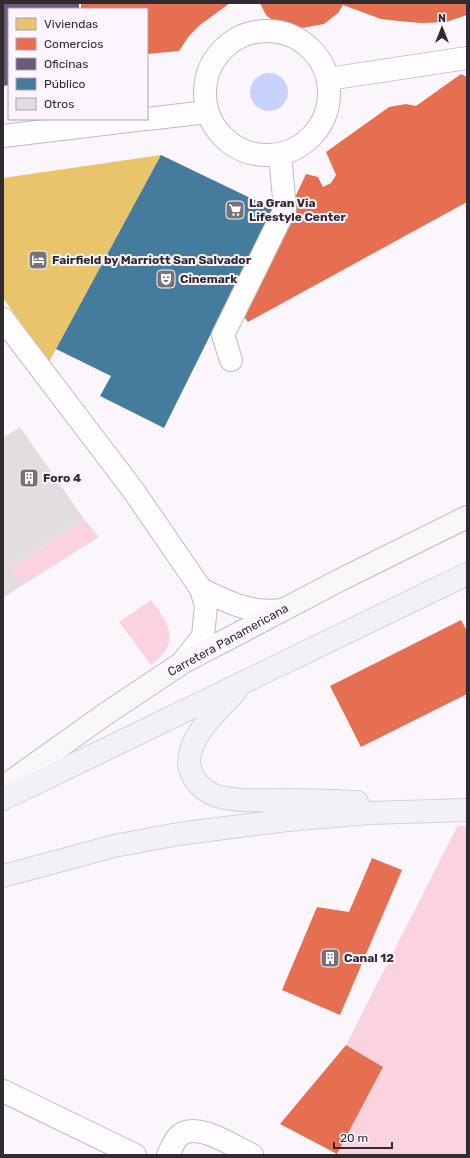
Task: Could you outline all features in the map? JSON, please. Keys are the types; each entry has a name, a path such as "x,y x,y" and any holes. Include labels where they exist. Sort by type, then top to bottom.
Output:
{"main road":[{"path":"3,799 467,574"},
{"path":"250,679 209,720 199,733 190,751 190,770 200,788 215,796 233,800 357,802 421,810"},
{"path":"3,876 114,846 178,834 287,820 421,810 467,810"}],"street":[{"path":"271,31 292,36 301,41 316,55 328,79 329,102 319,128 298,148 280,154 261,155 233,146 219,133 207,112 205,86 211,66 223,49 241,37 250,34 271,31"},
{"path":"328,79 467,58"},
{"path":"148,119 207,112"},
{"path":"3,136 138,120"},
{"path":"231,360 223,334 285,209 280,154"},
{"path":"3,318 133,490 201,589 206,606 203,636 182,663"},
{"name":"Carretera Panamericana","path":"3,787 107,713 182,663 340,580 467,517"},
{"path":"201,589 242,608 259,612 283,610"},
{"path":"3,1091 135,1155"},
{"path":"168,1155 178,1138 190,1130 201,1131 252,1155"}],"shaded area":[{"path":"84,519 99,537 23,585 11,568"},
{"path":"151,600 167,625 169,641 166,649 160,657 151,665 119,622"},
{"path":"458,825 467,827 467,1155 339,1155 337,1154 383,1067 346,1045"}],"water":[{"path":"269,73 282,79 288,92 282,105 269,111 256,105 250,92 256,79"}],"building: Viviendas":[{"name":"Fairfield by Marriott San Salvador","path":"161,155 49,362 3,298 3,178"}],"building: Comercios":[{"path":"81,3 230,3 200,25 189,36 179,51 148,54 148,8 81,8"},
{"path":"260,3 467,3 467,15 446,22 421,23 381,19 343,5 338,13 324,24 301,28 276,23 266,15"},
{"path":"461,74 467,77 467,202 248,322 241,313 306,174 318,177 323,187 331,183 336,175 326,152 389,107 406,104 416,106"},
{"path":"461,620 467,631 467,694 361,747 330,686"},
{"name":"Canal 12","path":"372,858 402,870 340,1015 282,990 317,907 349,912"},
{"path":"346,1045 383,1067 337,1154 280,1124"}],"building: Oficinas":[{"path":"3,3 79,3 79,8 8,8 8,85 3,86"}],"building: Público":[{"name":"Cinemark","path":"161,155 273,209 164,428 100,396 111,376 56,349"}],"building: Otros":[{"name":"Foro 4","path":"20,427 84,519 11,568 23,585 3,598 3,438"}],"place":[{"name":"La Gran Via Lifestyle Center","path":"235,210"},
{"name":"Fairfield by Marriott San Salvador","path":"38,260"},
{"name":"Cinemark","path":"166,279"},
{"name":"Foro 4","path":"29,478"},
{"name":"Canal 12","path":"330,958"}]}
